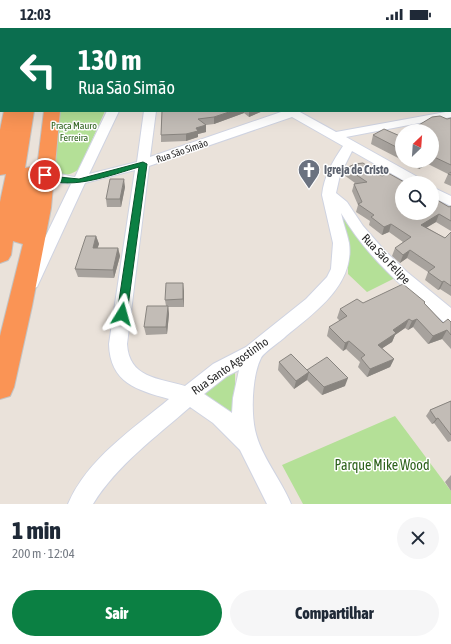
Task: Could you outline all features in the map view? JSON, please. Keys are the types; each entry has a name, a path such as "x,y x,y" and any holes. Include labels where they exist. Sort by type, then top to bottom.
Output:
{"highway":[{"path":"0,170 12,112"},
{"path":"0,387 26,112"},
{"path":"0,256 19,197 39,112"},
{"path":"0,387 20,306 41,208 52,112"}],"street":[{"path":"20,306 113,112"},
{"path":"150,112 118,344 119,359 127,373 134,378 187,396 204,404 224,418 248,443 279,504"},
{"name":"Rua São Simão","path":"45,175 59,179 79,181 143,164 292,112"},
{"path":"292,112 405,176"},
{"path":"342,141 451,114"},
{"name":"Rua Santo Agostinho","path":"80,504 105,468 187,396 220,370 253,353 319,297 333,282 339,269 341,243 329,195 330,180 342,141"},
{"name":"Rua São Felipe","path":"329,195 339,200 359,231 375,250 418,291 451,318"},
{"path":"439,195 451,202"},
{"path":"248,443 242,401 244,385 253,353"}],"green space":[{"name":"Praça Mauro Ferreira","path":"57,112 105,112 79,169 66,175 53,173"},
{"path":"334,200 395,278 367,292 348,274 348,248"},
{"path":"235,368 235,417 198,395"},
{"name":"Parque Mike Wood","path":"395,416 451,491 451,504 303,504 282,465"}],"building":[{"path":"162,112 229,112 214,117 198,119 206,125 196,128 198,131 186,134 161,135"},
{"path":"440,116 447,119 451,118 451,165 439,159 439,124 420,124 432,117"},
{"path":"384,129 395,134 395,146 373,135"},
{"path":"363,163 382,176 388,173 395,177 395,220 429,220 421,225 445,238 451,232 451,286 444,281 442,282 428,272 435,267 410,250 403,255 395,248 411,237 391,224 384,227 371,217 374,215 358,204 362,202 354,184 367,182 346,168 355,164"},
{"path":"110,179 124,179 120,199 106,199"},
{"path":"439,201 449,207 451,206 451,221 439,214"},
{"path":"86,236 96,236 93,248 118,248 113,270 75,269"},
{"path":"166,283 183,283 183,299 165,300"},
{"path":"403,284 425,302 424,303 443,323 448,319 451,322 451,335 447,330 433,336 417,319 412,321 409,319 393,330 396,333 378,345 394,359 370,369 361,358 365,355 349,341 345,343 329,327 347,316 340,309 357,299 363,303"},
{"path":"147,306 168,306 166,327 144,327"},
{"path":"291,354 309,372 296,381 279,362"},
{"path":"327,357 348,378 324,387 307,370"},
{"path":"451,401 451,435 430,410"}],"place":[{"name":"Igreja de Cristo","path":"309,190"}],"route":[{"path":"45,175 59,179 79,181 143,164 122,314"}]}
